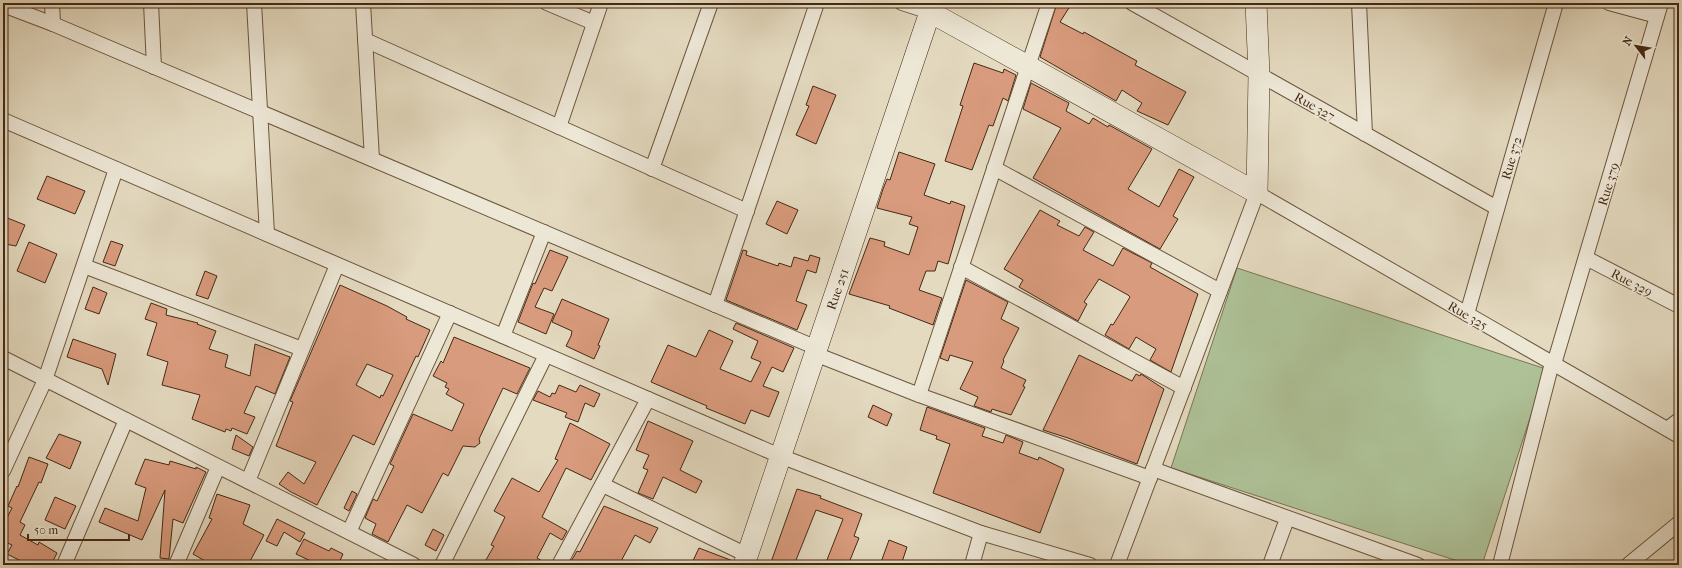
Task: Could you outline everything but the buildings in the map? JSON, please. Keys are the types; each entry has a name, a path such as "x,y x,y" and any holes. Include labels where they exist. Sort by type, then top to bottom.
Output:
{"main road":[{"path":"931,8 1028,66 1257,193 1259,74 1256,3"},
{"name":"Rue 251","path":"745,560 931,8"}],"street":[{"path":"52,3 53,24"},
{"path":"151,3 154,67"},
{"path":"254,3 267,234"},
{"path":"363,3 372,159"},
{"path":"547,3 594,23"},
{"path":"559,127 601,3"},
{"path":"652,169 711,3"},
{"path":"715,304 817,3"},
{"path":"902,3 931,8"},
{"path":"919,395 1049,3"},
{"name":"Rue 327","path":"1132,3 1497,208"},
{"path":"1360,3 1365,134"},
{"name":"Rue 372","path":"1467,314 1556,3"},
{"path":"1609,3 1659,10"},
{"path":"3,5 53,24 715,304 816,351 919,395 1287,519 1418,565"},
{"name":"Rue 379","path":"1500,565 1553,363 1586,258 1659,10"},
{"path":"365,40 747,211"},
{"path":"3,120 780,456 981,533 1090,565"},
{"path":"994,168 1220,291"},
{"path":"3,472 45,380 116,169"},
{"path":"1117,565 1257,193"},
{"name":"Rue 325","path":"1257,193 1673,433"},
{"path":"503,336 544,232"},
{"name":"Rue 329","path":"1586,258 1679,305"},
{"path":"248,481 337,264"},
{"path":"84,266 302,349"},
{"path":"961,267 1184,388"},
{"path":"349,532 450,314"},
{"path":"442,565 546,355"},
{"path":"3,358 414,565"},
{"path":"559,565 648,399"},
{"path":"64,565 126,420"},
{"path":"1673,433 1679,420"},
{"path":"176,565 218,466"},
{"path":"603,485 745,560"},
{"path":"1270,565 1287,519"},
{"path":"1628,565 1679,522"},
{"path":"972,565 981,533"}],"green space":[{"path":"1237,268 1546,369 1482,565 1470,565 1171,468"}]}
